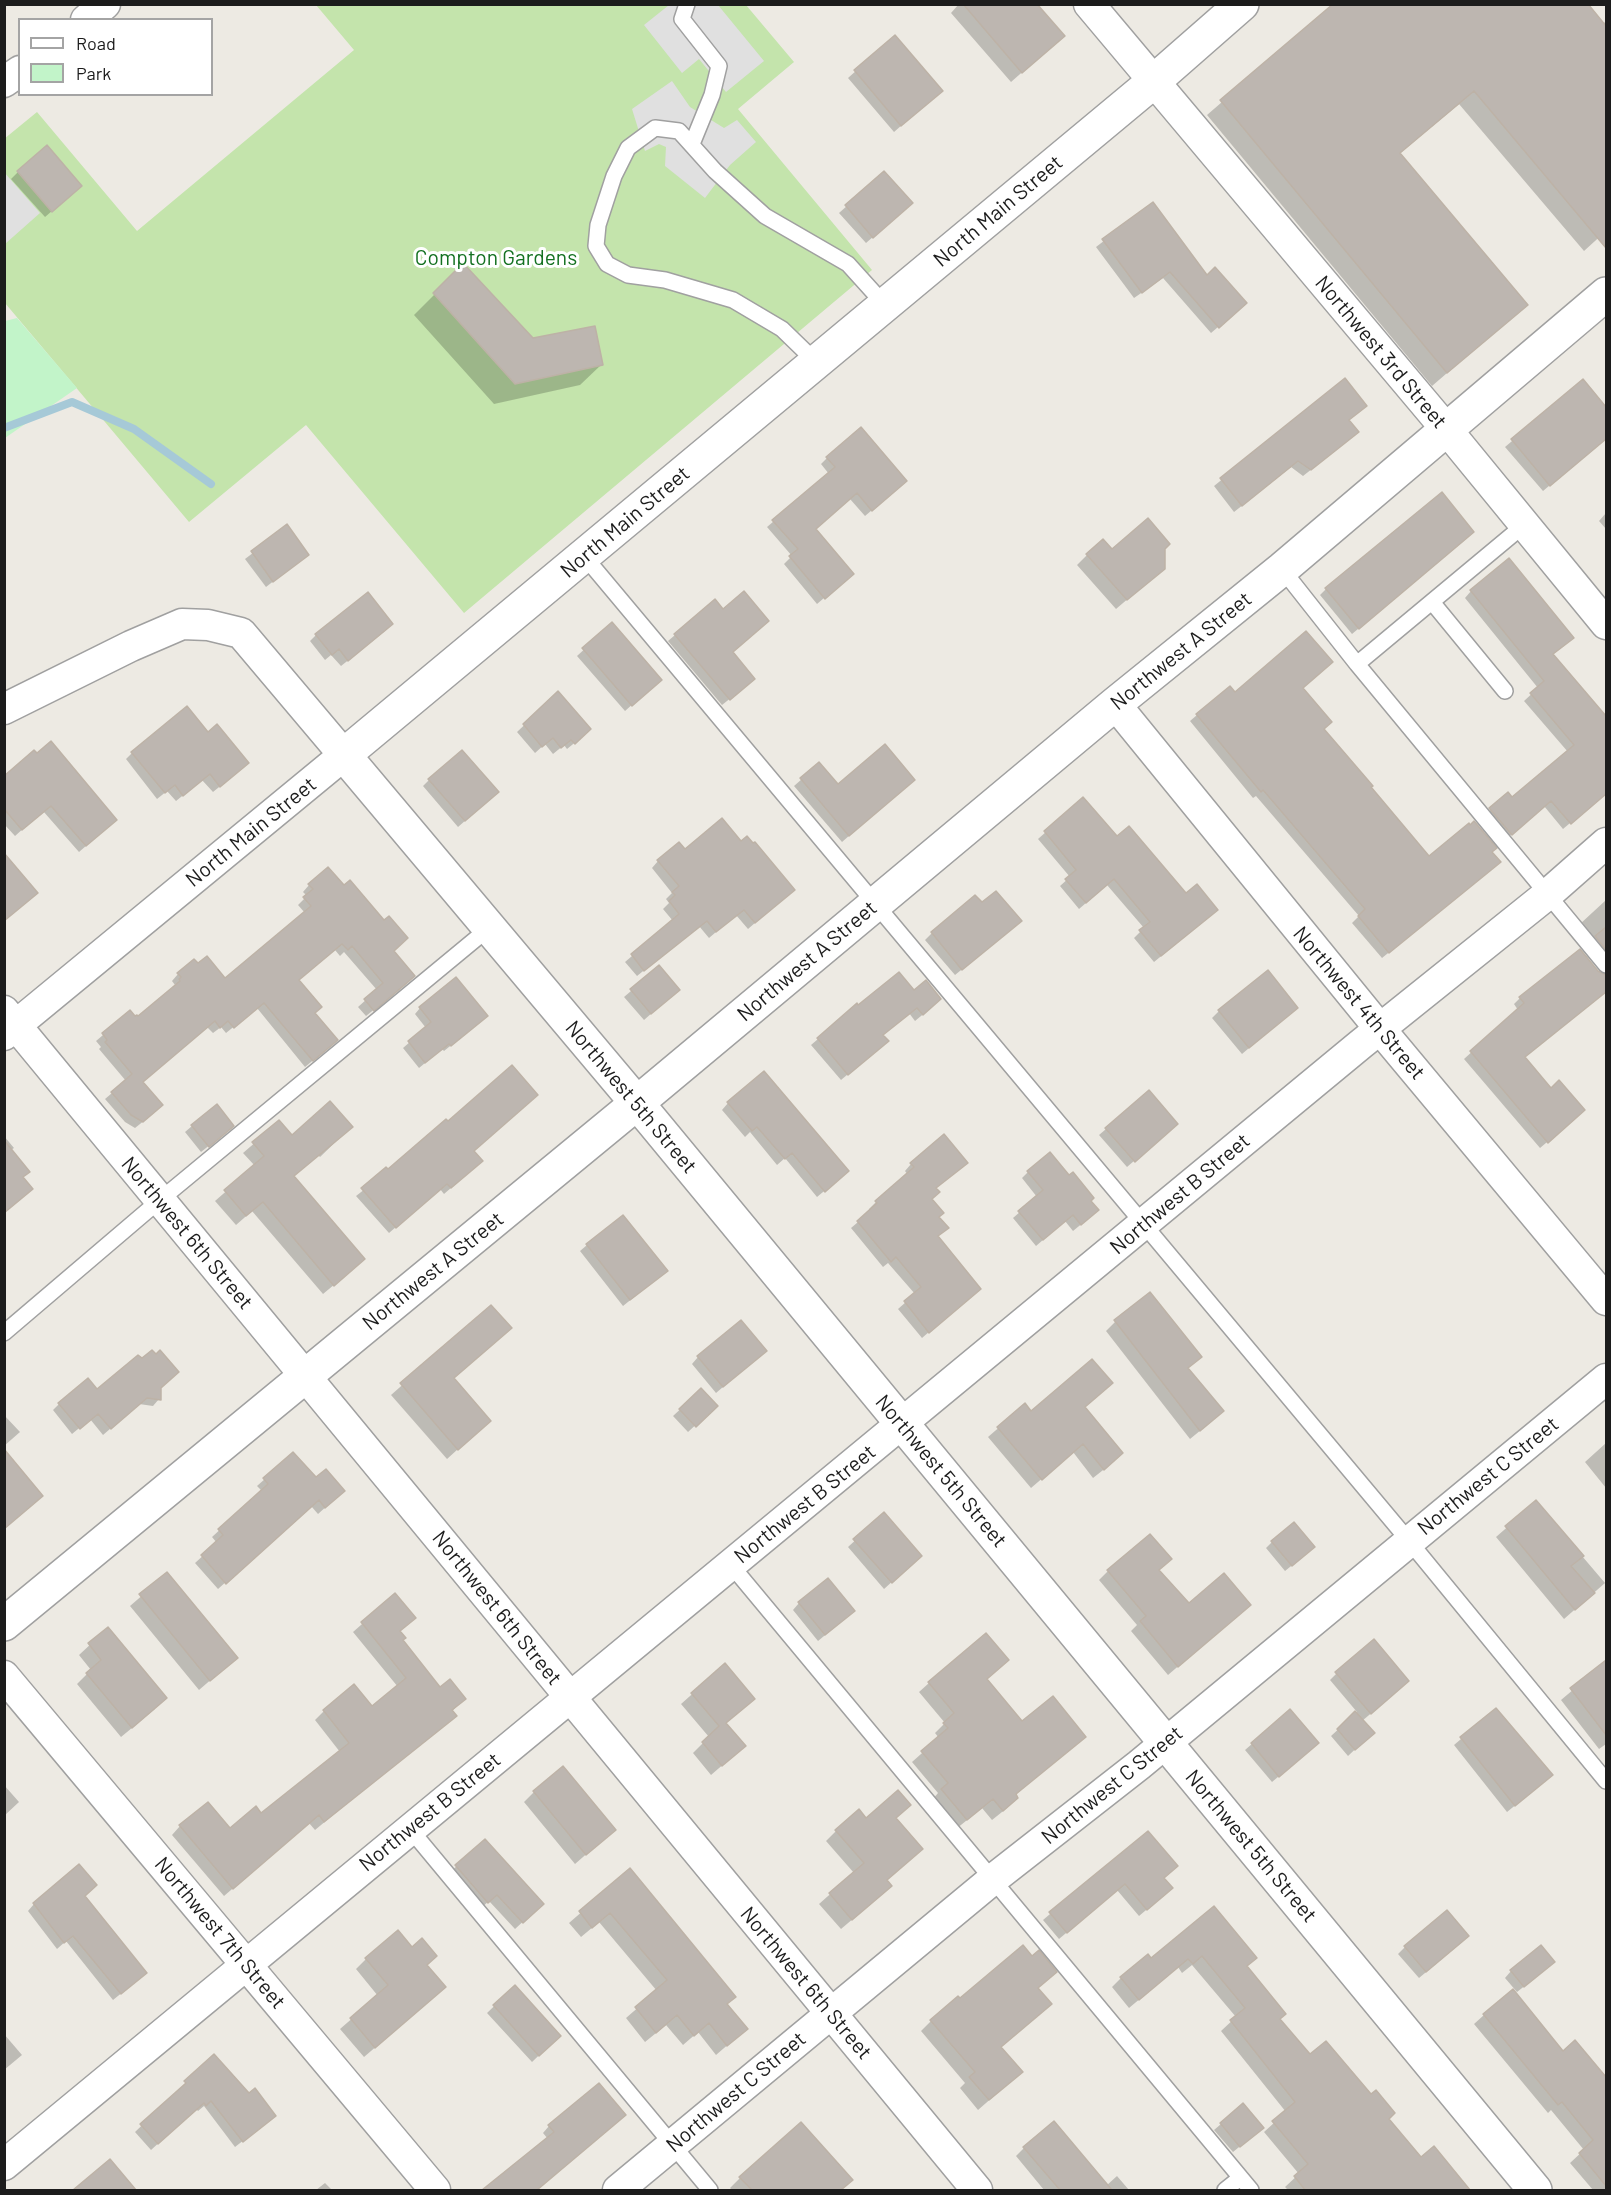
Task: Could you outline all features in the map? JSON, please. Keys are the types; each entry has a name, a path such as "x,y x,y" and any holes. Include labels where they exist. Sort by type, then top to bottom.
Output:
{"street":[{"path":"88,18 105,4"},
{"name":"Northwest 3rd Street","path":"1089,4 1447,430 1606,624"},
{"name":"North Main Street","path":"8,1024 344,755 1153,82 1242,4"},
{"path":"4,82 18,72"},
{"name":"Northwest A Street","path":"4,1624 637,1103 1115,704 1282,569 1606,294"},
{"path":"4,709 130,646 182,624 208,625 241,633 344,755"},
{"name":"Northwest 4th Street","path":"1115,704 1380,1029 1606,1300"},
{"name":"Northwest 5th Street","path":"344,755 637,1103 1535,2190"},
{"name":"Northwest B Street","path":"4,2165 1380,1029 1548,894 1606,843"},
{"name":"Northwest 6th Street","path":"8,1024 160,1200 977,2190"},
{"name":"Northwest C Street","path":"618,2190 992,1880 1165,1743 1606,1379"},
{"name":"Northwest 7th Street","path":"4,1676 435,2190"}],"lane":[{"path":"687,4 682,19 720,66 712,95 692,144"},
{"path":"816,362 782,329 733,300 665,280 628,275 607,264 596,246 598,225 614,176 628,148 655,128 679,130 715,171 765,216 848,264 885,305"},
{"path":"1357,664 1524,525"},
{"path":"584,556 1409,1541 1606,1781"},
{"path":"1282,569 1357,664 1606,965"},
{"path":"1432,602 1505,691"},
{"path":"4,1333 160,1200 489,928"},
{"path":"731,1565 1251,2190"},
{"path":"410,1829 710,2190"},
{"path":"1225,2190 1240,2178"}],"green space":[{"name":"Compton Gardens","path":"316,5 746,5 794,62 738,109 872,270 464,613 306,425 189,522 5,303 4,139 37,112 137,231 354,50"},
{"path":"17,318 77,388 5,438 5,321"}],"shaded area":[{"path":"669,5 718,5 764,61 726,92 699,59 682,73 644,25"},
{"path":"672,81 690,107 724,128 737,120 756,142 730,165 705,198 665,166 666,147 659,144 645,151 632,109"},
{"path":"4,172 40,213 5,244 4,244"}],"building":[{"path":"963,4 1037,4 1065,36 1022,73"},
{"path":"1333,4 1588,4 1606,26 1606,248 1474,91 1400,153 1528,305 1447,373 1220,100"},
{"path":"895,35 943,91 901,126 854,70"},
{"path":"47,145 82,186 52,212 17,171"},
{"path":"884,171 913,203 873,238 845,205"},
{"path":"1153,202 1207,275 1215,267 1247,303 1219,328 1170,272 1142,293 1102,239"},
{"path":"463,263 533,338 595,326 603,365 515,384 433,293"},
{"path":"1345,378 1367,406 1349,420 1359,432 1311,470 1298,461 1242,506 1220,478"},
{"path":"1583,379 1606,407 1606,439 1550,486 1511,439"},
{"path":"861,427 907,481 872,511 857,493 816,529 854,574 825,599 789,556 798,549 772,520 835,467 826,457"},
{"path":"1442,492 1474,532 1359,629 1325,588"},
{"path":"1148,518 1170,544 1165,549 1165,569 1127,600 1086,554 1103,539 1112,549"},
{"path":"287,524 309,555 273,582 251,551"},
{"path":"1509,558 1574,638 1553,654 1606,716 1606,794 1571,824 1551,801 1512,835 1489,808 1508,792 1512,797 1574,745 1530,693 1544,681 1470,590"},
{"path":"744,591 769,621 733,652 755,679 730,700 674,634 715,599 723,609"},
{"path":"368,592 393,624 348,661 339,649 332,655 315,634"},
{"path":"612,622 662,680 632,706 582,648"},
{"path":"1306,631 1333,662 1303,688 1332,722 1324,729 1429,856 1474,821 1497,848 1492,852 1501,862 1389,953 1358,916 1365,909 1263,790 1261,792 1196,714 1230,686 1235,692"},
{"path":"558,691 591,729 575,744 571,740 561,748 553,738 542,747 523,724"},
{"path":"187,706 208,732 217,724 249,763 220,787 210,774 183,796 175,785 165,793 131,752"},
{"path":"51,741 117,820 86,846 51,806 22,830 4,809 4,776 34,750 37,753"},
{"path":"885,744 915,780 849,836 800,778 819,762 838,784"},
{"path":"462,750 499,792 465,821 428,779"},
{"path":"1083,797 1117,836 1129,826 1186,893 1197,884 1218,910 1161,956 1139,930 1150,922 1114,879 1086,903 1065,879 1076,870 1044,831"},
{"path":"722,818 741,841 747,836 753,843 755,842 795,890 755,923 744,910 716,932 707,921 644,971 631,954 679,914 669,901 675,895 672,892 679,886 657,860 679,842 685,849"},
{"path":"4,853 38,893 4,921"},
{"path":"328,867 344,885 350,880 384,920 389,916 408,938 394,951 415,976 374,1011 364,999 383,983 352,946 348,950 342,944 299,980 322,1007 315,1013 338,1040 313,1061 264,1003 234,1028 228,1021 220,1028 215,1021 143,1082 163,1105 143,1122 131,1115 111,1092 132,1074 105,1042 107,1040 102,1033 130,1010 138,1016 180,981 181,977 177,973 194,959 198,963 207,956 225,978 311,906 303,897 313,889 308,884"},
{"path":"996,891 1022,921 962,970 931,932 975,895 982,902"},
{"path":"1606,927 1606,950 1595,936"},
{"path":"1580,949 1598,971 1606,975 1606,992 1525,1057 1551,1088 1559,1080 1585,1110 1548,1143 1470,1051 1524,1003 1519,997"},
{"path":"659,965 680,990 651,1014 630,989"},
{"path":"1268,970 1298,1008 1249,1048 1218,1010"},
{"path":"899,972 914,990 926,980 941,999 923,1015 917,1008 883,1035 889,1041 848,1075 817,1038 857,1003 858,1005"},
{"path":"456,977 488,1016 451,1046 449,1044 425,1063 408,1041 431,1022 419,1007"},
{"path":"512,1065 538,1095 474,1151 483,1161 451,1188 447,1184 396,1228 361,1188 386,1167 388,1169 446,1119 448,1121"},
{"path":"764,1071 849,1171 825,1192 792,1153 785,1159 757,1127 752,1131 727,1102"},
{"path":"1149,1090 1178,1124 1135,1162 1105,1128"},
{"path":"330,1101 353,1127 294,1176 365,1259 334,1286 263,1202 246,1216 224,1190 264,1156 252,1142 279,1120 292,1135"},
{"path":"217,1104 234,1126 209,1147 191,1125"},
{"path":"944,1134 968,1163 936,1188 940,1192 932,1199 944,1213 939,1217 949,1228 938,1236 981,1289 929,1333 904,1301 921,1287 896,1257 891,1262 857,1221 877,1203 875,1201 914,1167 910,1163"},
{"path":"4,1140 30,1172 23,1177 33,1189 4,1213"},
{"path":"1050,1152 1069,1175 1073,1172 1094,1198 1091,1201 1099,1210 1081,1225 1073,1215 1043,1240 1018,1211 1043,1190 1027,1171"},
{"path":"623,1215 668,1271 630,1300 586,1244"},
{"path":"1150,1292 1202,1357 1188,1368 1224,1411 1200,1431 1114,1320"},
{"path":"491,1305 512,1328 454,1378 491,1421 458,1450 400,1383"},
{"path":"741,1320 767,1351 723,1387 697,1356"},
{"path":"152,1350 156,1354 160,1350 179,1372 161,1388 161,1400 147,1398 111,1429 98,1414 80,1429 58,1403 88,1378 97,1389 138,1355 142,1358"},
{"path":"1092,1359 1113,1383 1085,1407 1123,1453 1104,1470 1083,1444 1042,1480 997,1427 1025,1403 1031,1411"},
{"path":"701,1388 718,1406 696,1427 679,1409"},
{"path":"4,1449 43,1496 4,1529"},
{"path":"293,1452 316,1477 326,1469 345,1491 325,1508 319,1500 226,1584 201,1555 223,1535 218,1529 268,1484 263,1478"},
{"path":"1536,1500 1584,1556 1571,1566 1595,1593 1575,1610 1505,1526"},
{"path":"884,1512 922,1556 892,1583 853,1539"},
{"path":"1294,1522 1315,1547 1292,1566 1271,1541"},
{"path":"1150,1534 1172,1559 1159,1570 1189,1603 1224,1573 1251,1605 1178,1667 1140,1621 1146,1616 1107,1570"},
{"path":"167,1572 238,1658 210,1681 139,1594"},
{"path":"828,1578 855,1611 825,1635 798,1602"},
{"path":"395,1593 416,1618 400,1631 406,1638 403,1640 440,1687 450,1679 466,1699 452,1710 457,1716 324,1822 319,1815 233,1889 179,1825 208,1802 230,1828 256,1806 261,1813 349,1743 323,1710 354,1684 372,1706 406,1678 361,1622"},
{"path":"108,1627 167,1698 132,1728 86,1673 101,1660 88,1643"},
{"path":"986,1633 1009,1660 987,1679 1022,1721 1053,1696 1086,1737 1016,1794 1018,1798 1003,1811 993,1799 967,1820 941,1789 948,1783 921,1751 948,1728 943,1723 954,1713 928,1682"},
{"path":"1374,1639 1409,1681 1371,1714 1335,1672"},
{"path":"1606,1660 1606,1735 1570,1688"},
{"path":"725,1663 755,1699 726,1723 746,1746 722,1766 702,1742 719,1726 691,1693"},
{"path":"1496,1708 1553,1775 1515,1806 1460,1737"},
{"path":"1290,1709 1319,1743 1279,1777 1251,1743"},
{"path":"1355,1711 1375,1733 1355,1750 1337,1729"},
{"path":"563,1766 616,1830 586,1855 533,1791"},
{"path":"898,1790 911,1805 896,1818 923,1849 887,1880 892,1886 852,1920 829,1893 864,1863 835,1830 859,1809 866,1818"},
{"path":"1148,1831 1178,1866 1164,1878 1173,1888 1147,1910 1125,1884 1067,1933 1049,1912"},
{"path":"485,1839 544,1904 523,1923 497,1895 488,1903 455,1865"},
{"path":"79,1864 97,1885 85,1896 147,1973 121,1994 73,1936 64,1943 33,1903"},
{"path":"630,1868 736,1997 727,2004 748,2029 727,2046 709,2023 694,2036 677,2015 656,2033 635,2007 667,1980 610,1913 592,1928 579,1911"},
{"path":"1214,1906 1257,1958 1247,1966 1286,2014 1280,2019 1310,2054 1326,2041 1371,2094 1376,2090 1395,2113 1389,2119 1421,2157 1434,2146 1470,2190 1305,2190 1294,2176 1308,2164 1272,2121 1295,2102 1230,2020 1245,2008 1202,1956 1193,1964 1188,1959 1139,2000 1120,1977 1148,1954 1151,1958"},
{"path":"1447,1910 1469,1936 1426,1972 1404,1946"},
{"path":"398,1930 412,1947 422,1938 437,1956 427,1965 446,1987 375,2048 350,2018 388,1985 365,1958"},
{"path":"1023,1945 1032,1956 1039,1950 1057,1972 1038,1988 1052,2004 1001,2047 1023,2072 989,2100 969,2077 975,2072 930,2020"},
{"path":"1541,1945 1555,1962 1524,1987 1510,1970"},
{"path":"515,1985 561,2036 539,2056 493,2005"},
{"path":"1513,1989 1563,2051 1575,2040 1606,2077 1606,2186 1579,2153 1593,2140 1562,2102 1558,2105 1483,2014"},
{"path":"214,2054 249,2093 255,2088 276,2116 243,2142 211,2101 206,2106 204,2103 158,2144 140,2124 186,2083 184,2081"},
{"path":"599,2083 626,2115 537,2190 482,2190 554,2132 548,2125"},
{"path":"1243,2103 1264,2128 1240,2147 1220,2123"},
{"path":"1054,2121 1112,2190 1060,2190 1023,2147"},
{"path":"801,2122 853,2180 841,2190 752,2190 739,2177"},
{"path":"110,2159 136,2190 73,2190"}],"waterway":[{"path":"4,428 72,402 134,429 211,484"}]}
